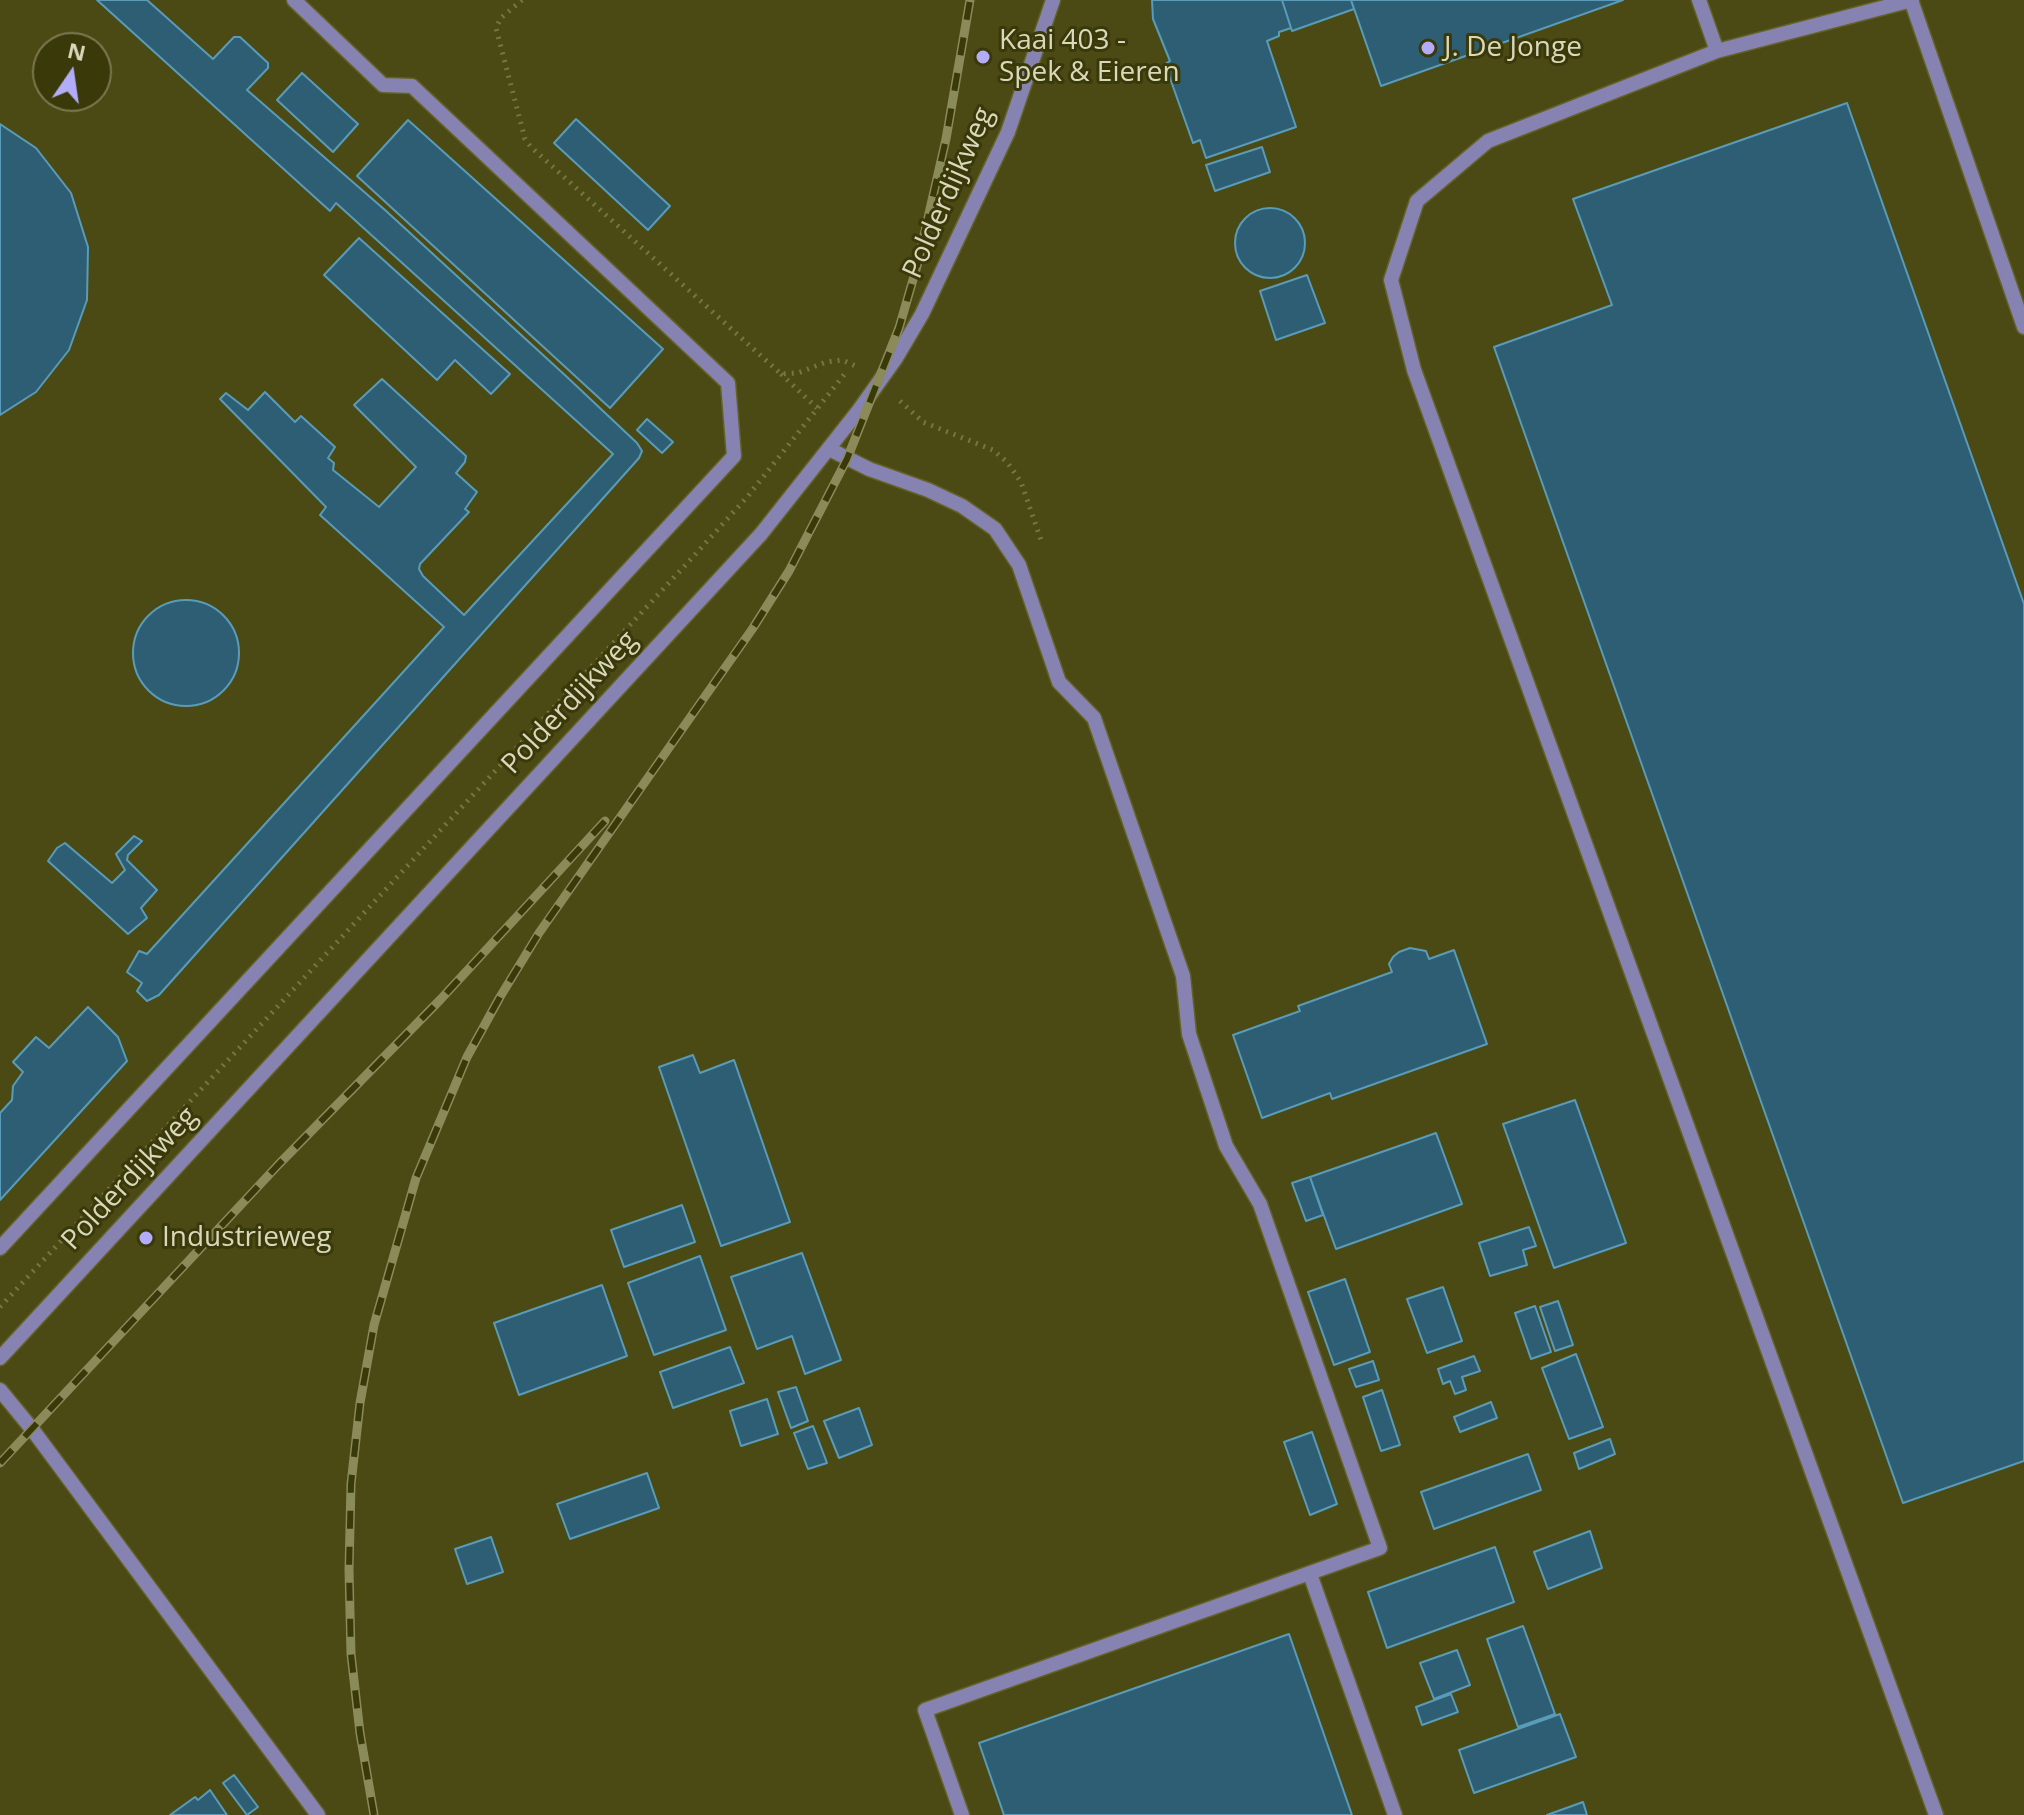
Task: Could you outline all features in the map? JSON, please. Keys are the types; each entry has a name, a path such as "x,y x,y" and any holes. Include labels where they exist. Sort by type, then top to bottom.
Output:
{"street":[{"path":"0,1248 734,456 728,383 412,86 383,85 294,0"},
{"name":"Polderdijkweg","path":"0,1358 761,534 829,449 879,383 922,314 1008,132 1053,0"},
{"path":"1699,0 1717,51"},
{"path":"1936,1815 1414,370 1391,280 1417,201 1488,141 1717,51 1911,0 2024,327"},
{"path":"829,449 869,469 962,506 995,529 1019,565 1059,682 1094,718 1183,976 1189,1034 1226,1146 1260,1204 1380,1548 925,1710 962,1815"},
{"path":"0,1390 318,1815"},
{"path":"1310,1574 1395,1815"}],"path":[{"path":"522,0 501,18 496,28 525,139 542,158 817,408"},
{"path":"0,1307 748,496 853,364 842,360 826,362 798,373 781,374"}],"shaded area":[{"path":"0,0 2024,0 2024,1815 0,1815"}],"building":[{"path":"97,0 147,0 213,59 234,37 240,37 268,63 268,68 247,90 385,210 567,377 642,451 639,458 159,995 147,1001 137,991 142,983 127,972 139,951 147,954 444,627 320,515 326,507 220,399 226,393 248,410 265,392 295,422 301,416 335,447 328,458 334,463 333,470 379,507 416,467 354,405 382,379 466,456 456,473 477,492 465,509 469,512 420,564 419,569 464,615 613,454 336,203 330,211"},
{"path":"1152,0 1282,0 1291,28 1267,41 1296,127 1206,158 1200,140 1193,143 1165,64 1170,61 1153,19"},
{"path":"1282,0 1351,0 1354,9 1292,31"},
{"name":"J. De Jonge","path":"1351,0 1623,0 1381,86"},
{"path":"302,73 358,124 333,152 277,100"},
{"path":"1847,103 2024,604 2024,1461 1903,1503 1494,347 1612,305 1573,199"},
{"path":"576,119 670,206 648,230 554,143"},
{"path":"408,120 663,349 610,408 357,176"},
{"path":"0,124 36,148 71,193 88,247 87,300 69,350 36,392 0,415"},
{"path":"1262,147 1270,172 1215,191 1206,165"},
{"path":"1270,208 1295,218 1305,243 1295,268 1270,278 1245,268 1235,243 1245,218"},
{"path":"359,238 510,374 491,394 455,360 437,380 324,275"},
{"path":"1307,275 1325,323 1276,340 1260,291"},
{"path":"647,419 673,442 662,453 637,430"},
{"path":"186,600 206,604 224,615 235,633 239,653 235,673 224,691 206,702 186,706 166,702 148,691 137,673 133,653 137,633 148,615 166,604"},
{"path":"134,836 142,841 127,860 157,890 141,908 147,918 128,934 48,861 65,843 112,883 125,870 116,854"},
{"path":"1410,948 1426,951 1429,959 1454,950 1487,1044 1332,1099 1330,1093 1262,1118 1233,1035 1300,1011 1298,1006 1392,972 1389,964 1393,957"},
{"path":"88,1007 118,1037 127,1061 0,1200 0,1113 12,1100 13,1086 23,1072 13,1062 36,1037 49,1048"},
{"path":"693,1055 700,1073 734,1060 790,1222 721,1246 659,1067"},
{"path":"1575,1100 1626,1243 1554,1268 1503,1124"},
{"path":"1436,1133 1462,1204 1336,1249 1310,1177"},
{"path":"1310,1177 1323,1215 1306,1221 1292,1183"},
{"path":"682,1205 695,1242 624,1267 611,1230"},
{"path":"1529,1227 1536,1246 1523,1250 1527,1265 1490,1276 1479,1243"},
{"path":"802,1253 841,1360 805,1374 792,1336 757,1349 731,1277"},
{"path":"700,1256 726,1330 654,1355 628,1283"},
{"path":"1345,1279 1370,1352 1334,1365 1308,1292"},
{"path":"602,1285 627,1356 519,1395 494,1323"},
{"path":"1443,1287 1462,1341 1427,1353 1407,1299"},
{"path":"1558,1301 1573,1345 1555,1351 1540,1307"},
{"path":"1535,1306 1551,1352 1531,1359 1515,1313"},
{"path":"730,1347 744,1383 673,1408 660,1372"},
{"path":"1576,1354 1603,1427 1569,1439 1542,1368"},
{"path":"1474,1356 1480,1371 1462,1377 1466,1390 1455,1394 1450,1381 1443,1384 1438,1369"},
{"path":"1373,1361 1379,1380 1356,1387 1349,1369"},
{"path":"796,1387 808,1421 791,1428 778,1392"},
{"path":"1382,1390 1400,1445 1381,1451 1363,1397"},
{"path":"767,1399 778,1434 741,1446 730,1411"},
{"path":"1491,1402 1497,1418 1460,1432 1454,1417"},
{"path":"859,1408 872,1445 839,1458 824,1421"},
{"path":"813,1426 827,1463 808,1469 794,1433"},
{"path":"1312,1432 1337,1504 1310,1515 1284,1442"},
{"path":"1610,1439 1615,1454 1579,1469 1574,1453"},
{"path":"1528,1454 1541,1490 1434,1529 1421,1492"},
{"path":"647,1473 659,1508 570,1539 557,1504"},
{"path":"1590,1531 1602,1568 1548,1589 1534,1552"},
{"path":"491,1537 503,1572 467,1584 455,1549"},
{"path":"1495,1547 1514,1602 1387,1648 1368,1592"},
{"path":"1523,1626 1555,1714 1518,1727 1487,1639"},
{"path":"1289,1634 1352,1815 1004,1815 979,1743"},
{"path":"1457,1650 1470,1685 1434,1699 1420,1663"},
{"path":"1451,1694 1458,1712 1422,1725 1416,1707"},
{"path":"1560,1714 1576,1757 1474,1793 1459,1750"},
{"path":"234,1775 258,1807 247,1815 223,1783"},
{"path":"210,1790 227,1815 170,1815 195,1797 198,1800"},
{"path":"1583,1802 1587,1815 1547,1815"}],"railway":[{"path":"374,1815 351,1654 351,1484 360,1403 374,1325 416,1178 467,1057 500,997 539,933 753,628 789,571 847,459 899,328 917,266 946,139 970,0"},
{"path":"0,1463 279,1164 440,1000 605,821"}],"place":[{"name":"J. De Jonge","path":"1428,48"},
{"name":"Kaai 403 - Spek & Eieren","path":"983,57"},
{"name":"Industrieweg","path":"146,1238"}]}
